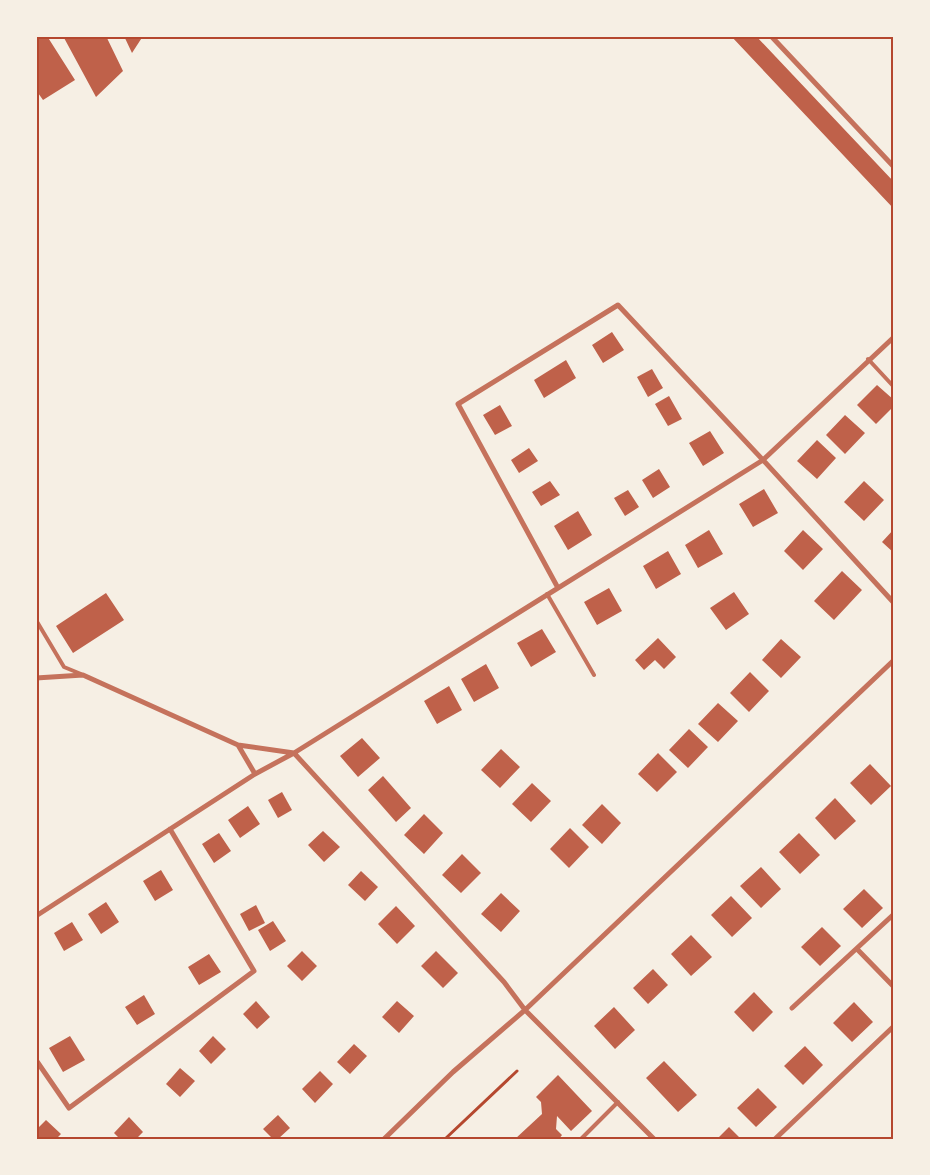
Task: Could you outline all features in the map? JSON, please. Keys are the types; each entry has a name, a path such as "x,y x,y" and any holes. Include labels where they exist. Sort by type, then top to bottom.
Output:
{"street":[{"path":"771,36 894,167"},
{"path":"558,588 458,404 618,305 894,603"},
{"path":"36,916 255,774 294,753 763,460 894,336"},
{"path":"384,1139 453,1072 525,1010 894,660"},
{"path":"36,678 83,675 238,744 294,753 504,982 525,1010 654,1139"},
{"path":"238,744 255,774"},
{"path":"36,1060 69,1108 254,971 170,830"},
{"path":"792,1008 894,914"},
{"path":"775,1139 894,1026"}],"lane":[{"path":"868,360 894,387"},
{"path":"548,594 594,675"},
{"path":"36,620 64,667 83,675"},
{"path":"857,948 894,987"},
{"path":"581,1139 618,1102"}],"path":[{"path":"444,1139 517,1071"}],"building":[{"path":"36,36 47,36 75,80 43,100 36,90"},
{"path":"63,36 106,36 123,71 96,97"},
{"path":"124,36 143,36 132,53"},
{"path":"731,36 756,36 894,182 894,209"},
{"path":"612,332 624,350 603,363 592,345"},
{"path":"566,360 576,378 544,398 534,380"},
{"path":"652,369 663,388 648,397 637,377"},
{"path":"877,385 894,400 894,406 876,424 857,405"},
{"path":"669,396 682,419 668,426 655,404"},
{"path":"500,405 512,426 495,435 483,415"},
{"path":"845,415 865,433 845,454 826,435"},
{"path":"710,431 724,453 703,466 689,443"},
{"path":"817,440 836,458 817,479 797,461"},
{"path":"529,448 538,461 519,473 511,460"},
{"path":"659,469 670,487 653,498 642,480"},
{"path":"550,481 560,495 541,506 532,492"},
{"path":"864,481 884,500 864,521 844,502"},
{"path":"764,489 778,513 753,527 739,504"},
{"path":"628,490 639,507 625,516 614,498"},
{"path":"578,511 592,535 568,550 554,526"},
{"path":"894,529 894,553 882,542"},
{"path":"709,530 723,554 698,568 685,545"},
{"path":"803,530 823,549 803,570 784,551"},
{"path":"668,551 681,574 656,589 643,566"},
{"path":"842,571 862,590 834,620 814,601"},
{"path":"609,588 622,611 597,625 584,602"},
{"path":"734,592 749,614 726,630 710,608"},
{"path":"106,593 124,620 73,653 56,626"},
{"path":"542,629 556,652 531,667 517,643"},
{"path":"658,638 676,657 664,669 655,660 644,670 635,660"},
{"path":"781,639 801,657 781,678 762,660"},
{"path":"486,664 499,688 474,702 461,679"},
{"path":"750,672 769,691 749,712 730,693"},
{"path":"449,686 462,710 437,724 424,701"},
{"path":"718,703 738,721 718,742 698,724"},
{"path":"689,729 708,747 688,768 669,750"},
{"path":"362,738 380,758 358,777 340,756"},
{"path":"501,749 520,767 500,788 481,770"},
{"path":"658,753 677,772 657,792 638,774"},
{"path":"870,764 891,786 871,805 850,783"},
{"path":"383,776 411,808 396,822 368,790"},
{"path":"532,783 551,801 531,822 512,804"},
{"path":"282,792 292,810 278,818 268,800"},
{"path":"835,798 856,821 835,840 815,818"},
{"path":"602,804 621,823 602,844 582,825"},
{"path":"248,806 260,824 240,838 228,820"},
{"path":"424,814 443,833 424,854 404,835"},
{"path":"570,828 589,847 569,868 550,849"},
{"path":"323,831 340,847 324,862 308,845"},
{"path":"219,833 231,851 214,863 202,844"},
{"path":"799,833 820,855 800,874 779,852"},
{"path":"462,854 481,873 461,893 442,875"},
{"path":"761,867 781,889 761,908 740,886"},
{"path":"161,870 173,890 155,901 143,881"},
{"path":"361,871 378,887 365,901 348,885"},
{"path":"864,889 883,908 862,928 843,909"},
{"path":"501,893 520,911 501,932 481,914"},
{"path":"731,896 752,918 732,937 711,915"},
{"path":"106,902 119,922 101,934 88,914"},
{"path":"256,905 265,923 249,931 240,914"},
{"path":"396,906 415,926 397,944 378,924"},
{"path":"273,921 286,941 270,951 258,930"},
{"path":"72,922 83,940 64,951 54,933"},
{"path":"822,927 841,946 820,966 801,947"},
{"path":"691,935 712,957 691,976 671,954"},
{"path":"302,951 317,966 302,981 287,966"},
{"path":"436,951 458,973 443,988 421,966"},
{"path":"209,954 221,972 199,985 188,967"},
{"path":"653,969 668,985 648,1004 633,988"},
{"path":"754,992 773,1012 753,1032 734,1012"},
{"path":"144,995 155,1014 137,1025 125,1007"},
{"path":"256,1001 270,1017 257,1029 243,1014"},
{"path":"397,1001 414,1016 399,1033 382,1017"},
{"path":"854,1002 873,1022 852,1042 833,1023"},
{"path":"614,1007 635,1030 615,1049 594,1026"},
{"path":"70,1036 85,1060 63,1072 49,1048"},
{"path":"213,1036 226,1049 211,1064 199,1051"},
{"path":"354,1044 367,1056 350,1074 337,1062"},
{"path":"805,1046 823,1065 803,1085 784,1066"},
{"path":"664,1061 697,1095 678,1112 646,1078"},
{"path":"180,1068 195,1081 180,1097 166,1084"},
{"path":"320,1071 333,1084 315,1103 302,1089"},
{"path":"558,1075 592,1111 571,1131 557,1116 556,1129 562,1135 559,1139 515,1139 542,1114 541,1102 536,1097"},
{"path":"758,1088 777,1107 756,1127 737,1108"},
{"path":"278,1115 290,1128 278,1139 273,1139 263,1129"},
{"path":"129,1117 143,1132 136,1139 120,1139 114,1133"},
{"path":"46,1120 61,1134 56,1139 36,1139 36,1130"},
{"path":"729,1127 741,1139 717,1139"}]}
